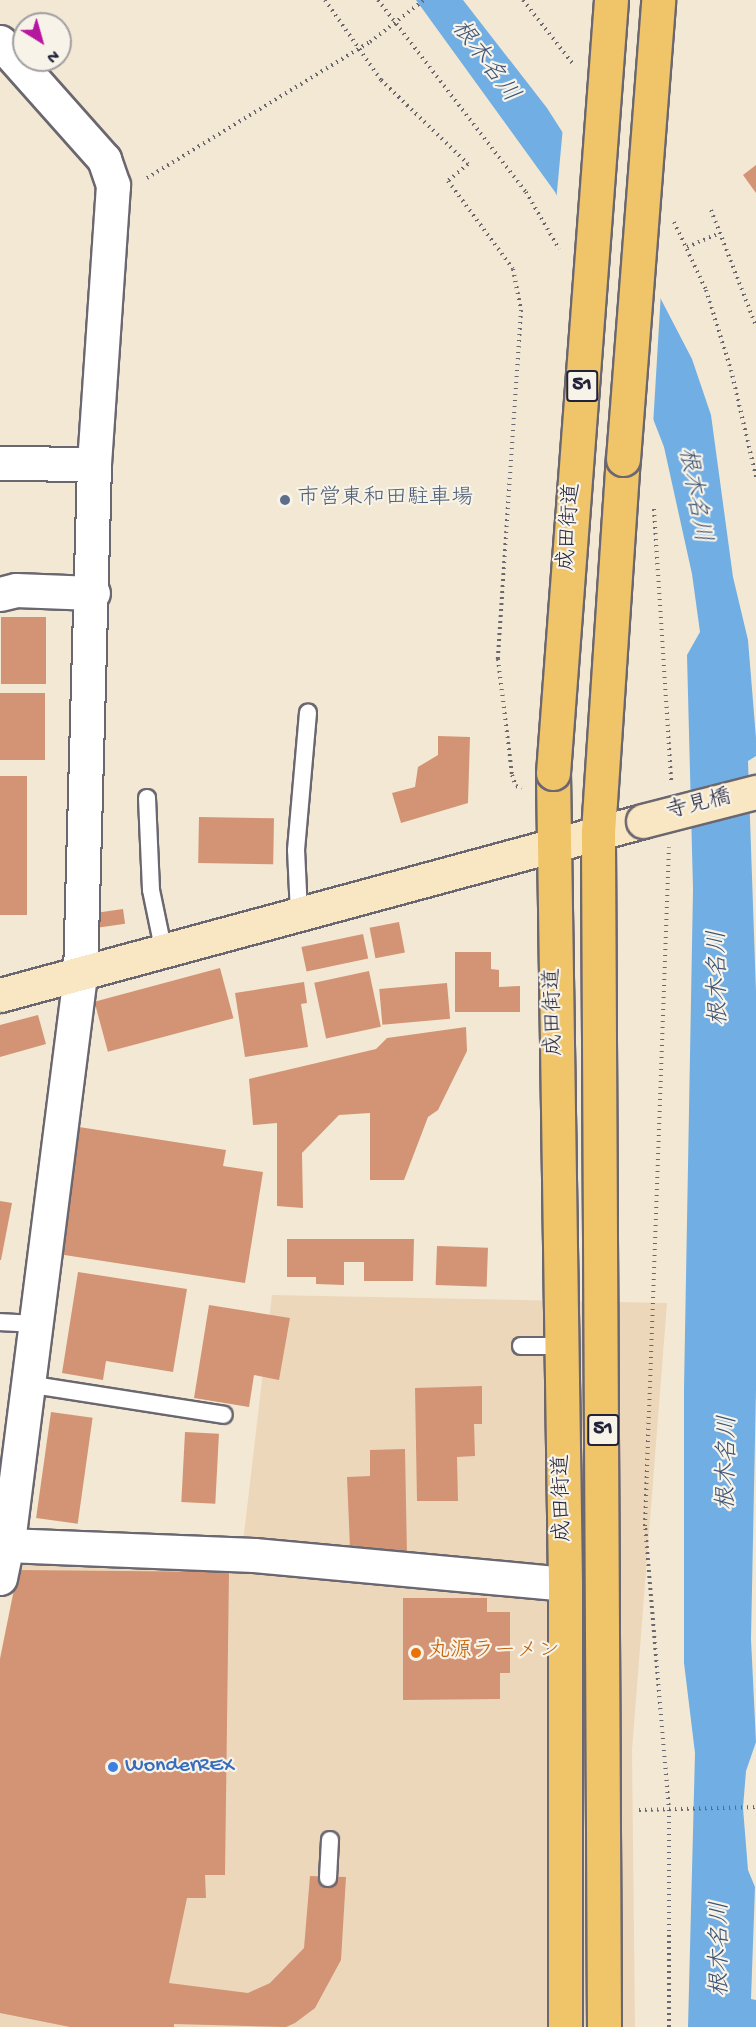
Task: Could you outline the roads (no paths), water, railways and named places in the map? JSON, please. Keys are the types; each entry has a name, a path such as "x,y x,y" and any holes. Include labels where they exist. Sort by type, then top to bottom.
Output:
{"highway":[{"name":"成田街道","path":"565,2027 566,1584 563,1346 552,844 539,781 611,0"},
{"name":"成田街道","path":"604,2027 598,832 600,773 658,0"}],"street":[{"path":"0,42 104,159 112,185 94,464 93,594 80,975 0,1578"},
{"path":"0,463 94,464"},
{"path":"0,594 16,590 93,594"},
{"name":"寺見橋","path":"0,995 164,953 299,913 552,844 756,792"},
{"path":"5,1537 254,1555 566,1584"}],"lane":[{"path":"299,913 296,850 308,713"},
{"path":"147,798 151,890 164,953"},
{"path":"0,1322 34,1324"},
{"path":"521,1346 563,1346"},
{"path":"27,1384 224,1415"},
{"path":"328,1878 330,1840"}],"water":[{"name":"根木名川","path":"416,0 463,0 547,108 625,230 692,359 711,415 733,577 748,640 756,738 756,756 748,761 756,992 756,1389 751,1639 756,1742 746,1771 743,1808 748,1870 755,1887 751,1999 756,2000 756,2027 688,2027 695,1753 684,1663 684,1388 693,889 687,655 700,632 692,574 664,447 603,290 555,192"}],"place":[{"name":"市営東和田駐車場","path":"285,500"},
{"name":"丸源ラーメン","path":"416,1653"},
{"name":"WonderREX","path":"113,1767"}]}
